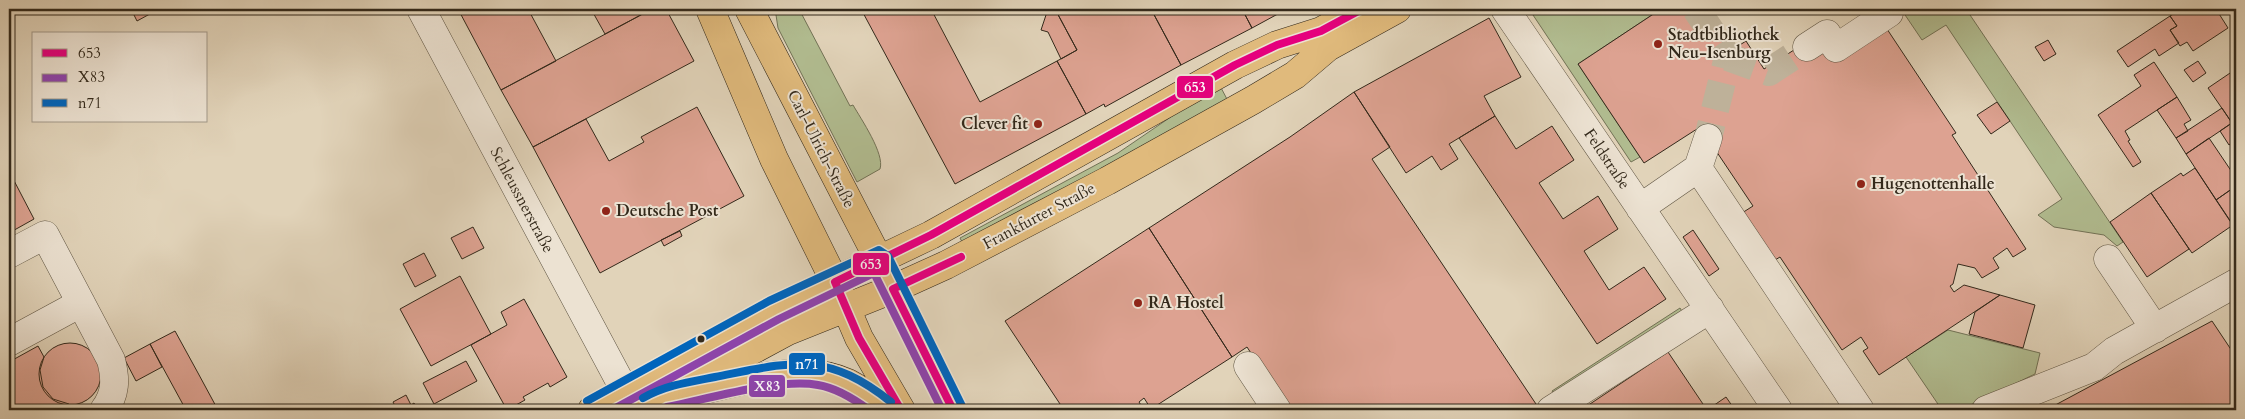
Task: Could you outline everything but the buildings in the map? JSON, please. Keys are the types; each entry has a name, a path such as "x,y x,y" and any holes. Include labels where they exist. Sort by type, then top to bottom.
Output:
{"main road":[{"path":"710,9 774,159 835,282 859,338 901,410"},
{"name":"Carl-Ulrich-Straße","path":"749,9 879,260 953,410"},
{"name":"Frankfurter Straße","path":"650,402 774,310 931,236 1235,65 1277,45 1321,31 1362,9"},
{"name":"Frankfurter Straße","path":"592,410 650,402 788,330 893,290 946,265 1253,100 1295,75 1328,47 1397,9"},
{"path":"650,402 771,375 797,373 828,376 847,383 866,393 885,410"}],"street":[{"name":"Schleussnerstraße","path":"421,9 650,402"},
{"name":"Feldstraße","path":"1505,9 1778,410"},
{"path":"1807,47 1827,34 1836,48 1889,13"},
{"path":"1640,208 1698,168 1708,138"},
{"path":"1698,168 1860,410"},
{"path":"9,254 45,235 111,360 116,377 113,394 104,410"},
{"path":"2108,259 2155,329"},
{"path":"1986,410 2094,367 2114,351 2236,283"},
{"path":"9,342 81,302"},
{"path":"1551,410 1710,309"},
{"path":"1248,366 1277,410"}],"green space":[{"path":"778,9 799,9 850,106 853,105 876,146 881,163 880,169 857,182 778,28 776,15"},
{"path":"1529,9 1661,9 1578,64 1640,157 1631,162"},
{"path":"1901,9 1966,9 2123,242 2117,246 2104,235 2054,227 2038,215 2062,199 1946,25 1922,40"},
{"path":"1219,84 1228,101 963,244 960,238 1118,153"},
{"path":"1680,308 1683,313 1558,400 1552,391"},
{"path":"1948,330 2040,353 2035,374 1960,410 1942,410 1906,357"}],"tunnel":[{"path":"1696,9 1728,57 1708,138"},
{"path":"1728,57 1769,72 1807,47"}],"transit line":[{"name":"653","path":"901,410 859,338 835,282 931,235 1235,65 1277,45 1321,31 1362,9"},
{"name":"n71","path":"587,401 769,301 879,250 888,256 962,406"},
{"name":"653","path":"953,410 893,289 961,257"},
{"name":"X83","path":"612,410 779,319 874,273 942,410"},
{"name":"n71","path":"643,398 660,390 687,382 766,367 807,364 827,367 846,374 868,385 891,402"},
{"name":"X83","path":"662,410 667,407 743,390 783,384 818,385 839,391 869,410"}],"place":[{"name":"Stadtbibliothek Neu-Isenburg","path":"1658,44"},
{"name":"Clever fit","path":"1038,124"},
{"name":"Hugenottenhalle","path":"1861,184"},
{"name":"Deutsche Post","path":"606,211"},
{"name":"RA Hostel","path":"1138,303"}]}
